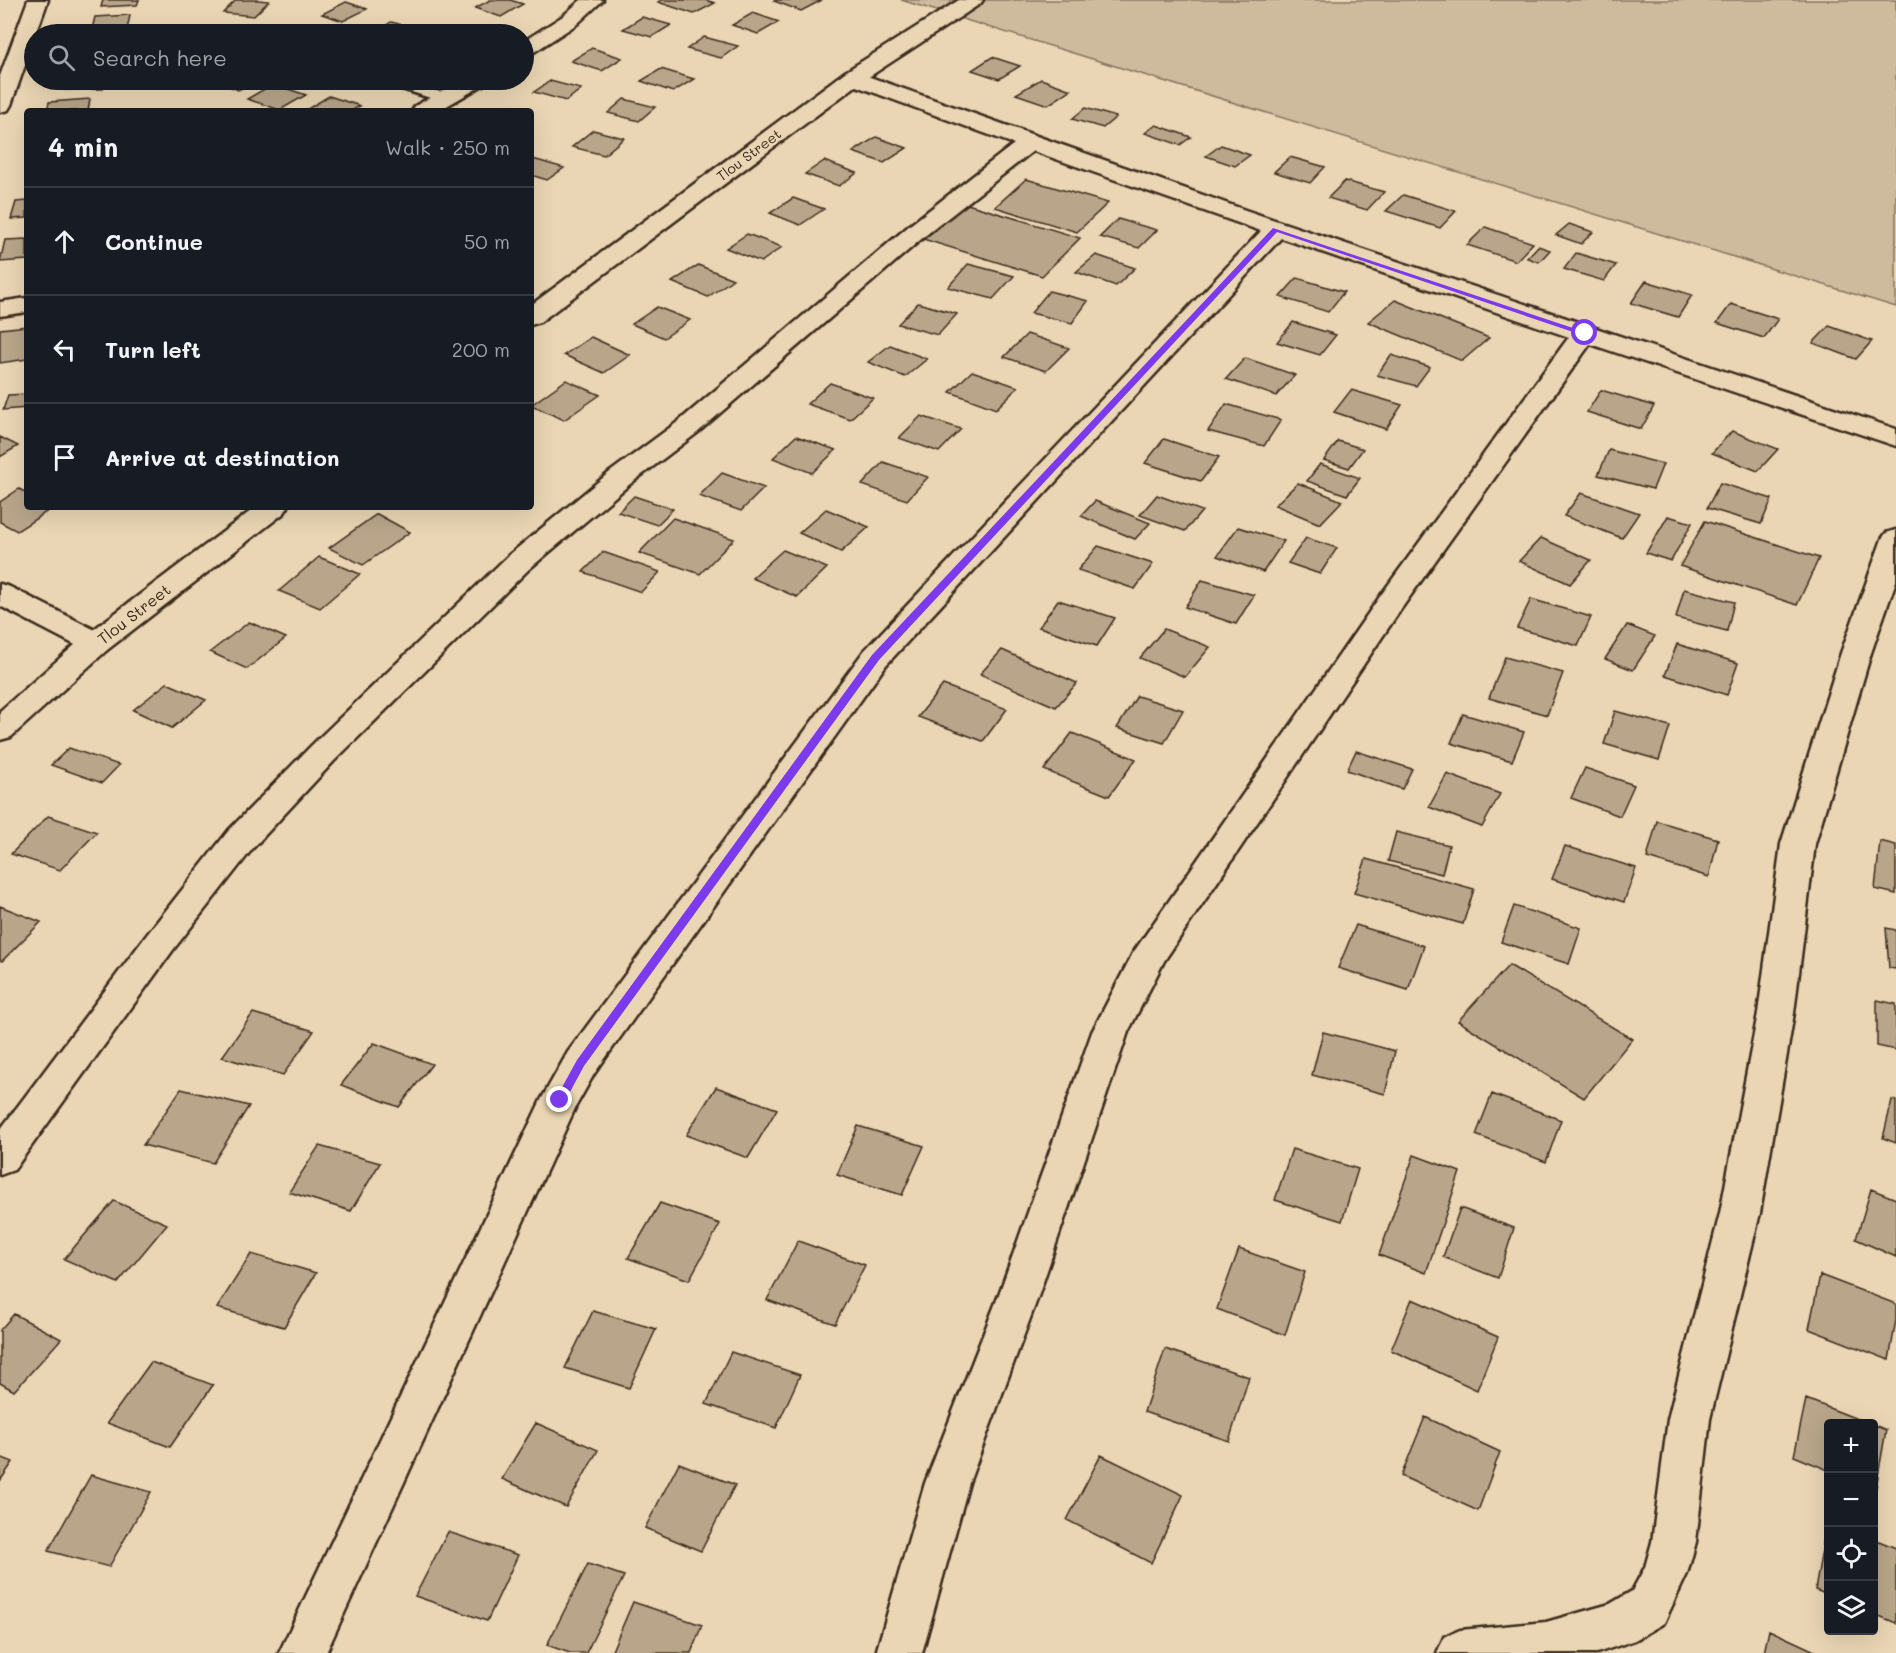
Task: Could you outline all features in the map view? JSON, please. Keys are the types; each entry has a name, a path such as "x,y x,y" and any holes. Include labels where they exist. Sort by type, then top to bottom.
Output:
{"street":[{"path":"29,24 38,0"},
{"path":"534,43 570,20 593,0"},
{"name":"Tlou Street","path":"534,315 853,77 973,0"},
{"path":"0,105 24,39"},
{"path":"853,77 1029,143 1276,229 1896,438"},
{"path":"428,108 459,90"},
{"path":"0,1159 161,941 241,839 331,745 519,562 620,478 688,427 918,230 1029,143"},
{"path":"302,1653 560,1100 581,1063 875,658 1276,229"},
{"path":"0,309 24,305"},
{"path":"899,1653 947,1482 1018,1297 1110,1032 1150,953 1378,621 1585,333"},
{"name":"Tlou Street","path":"0,729 96,643 270,510"},
{"path":"1460,1653 1546,1645 1619,1624 1648,1607 1665,1574 1674,1542 1689,1419 1740,1213 1776,1013 1798,844 1856,653 1896,539"},
{"path":"0,594 96,643"}],"lane":[{"path":"418,90 445,99"}],"shaded area":[{"path":"901,0 1896,0 1896,307"}],"building":[{"path":"103,0 139,0 137,5 101,7"},
{"path":"236,0 269,1 254,16 223,13"},
{"path":"490,0 510,0 523,4 501,17 475,8"},
{"path":"661,0 705,0 715,3 694,14 658,2"},
{"path":"822,0 801,11 774,1"},
{"path":"346,2 367,9 343,21 322,14"},
{"path":"753,13 779,22 758,34 732,25"},
{"path":"130,15 128,24 93,24 95,17"},
{"path":"642,17 671,25 652,37 623,29"},
{"path":"704,37 738,46 721,58 687,49"},
{"path":"592,48 622,58 602,71 571,61"},
{"path":"992,57 1020,66 999,79 972,70"},
{"path":"661,69 694,79 673,92 641,81"},
{"path":"1041,79 1071,90 1048,105 1016,94"},
{"path":"550,81 581,89 566,101 534,92"},
{"path":"263,90 291,90 306,95 283,108 274,108 247,99"},
{"path":"329,96 360,106 356,108 309,108"},
{"path":"90,99 88,108 48,108 49,102"},
{"path":"624,99 655,107 639,121 608,113"},
{"path":"1085,108 1116,117 1103,128 1072,119"},
{"path":"1156,125 1191,137 1180,145 1145,133"},
{"path":"593,130 624,138 604,155 572,147"},
{"path":"876,137 907,148 884,163 853,152"},
{"path":"1221,145 1250,155 1235,166 1206,156"},
{"path":"1290,157 1325,167 1310,183 1274,172"},
{"path":"534,159 564,168 547,180 534,176"},
{"path":"824,161 857,173 839,186 805,174"},
{"path":"1026,179 1108,203 1077,232 995,207"},
{"path":"1345,181 1384,192 1367,210 1328,198"},
{"path":"1403,195 1456,211 1440,228 1386,211"},
{"path":"793,198 824,209 800,225 770,213"},
{"path":"24,201 24,218 11,219 16,202"},
{"path":"964,203 1080,238 1042,276 923,239"},
{"path":"1118,219 1157,230 1139,248 1100,237"},
{"path":"1569,224 1593,232 1581,244 1556,235"},
{"path":"1485,227 1533,243 1516,261 1467,245"},
{"path":"747,234 782,247 761,262 726,248"},
{"path":"24,239 24,260 0,262 5,240"},
{"path":"1538,246 1550,250 1539,262 1527,258"},
{"path":"1576,253 1616,265 1604,281 1564,269"},
{"path":"1096,255 1135,268 1116,286 1076,272"},
{"path":"968,264 1014,276 993,299 948,287"},
{"path":"698,265 733,279 708,297 672,282"},
{"path":"1297,278 1344,292 1328,312 1280,297"},
{"path":"1646,281 1692,295 1678,317 1631,303"},
{"path":"1049,291 1088,301 1072,323 1031,313"},
{"path":"1395,300 1489,338 1462,361 1368,322"},
{"path":"918,303 957,314 938,335 898,324"},
{"path":"1731,304 1778,319 1764,338 1717,323"},
{"path":"657,307 690,320 664,338 632,324"},
{"path":"1293,322 1336,335 1320,355 1277,342"},
{"path":"24,326 24,359 0,363 0,329"},
{"path":"1829,326 1872,341 1856,359 1813,343"},
{"path":"1027,334 1069,348 1046,371 1004,357"},
{"path":"591,337 630,355 604,373 564,355"},
{"path":"890,345 927,359 905,377 868,362"},
{"path":"1391,355 1430,367 1416,386 1377,375"},
{"path":"1245,358 1295,375 1276,396 1226,379"},
{"path":"972,371 1018,387 996,409 950,392"},
{"path":"566,380 600,395 564,420 534,406 534,403"},
{"path":"830,383 873,398 850,419 807,404"},
{"path":"1351,390 1402,405 1386,429 1334,412"},
{"path":"1601,390 1654,406 1641,429 1587,412"},
{"path":"24,394 24,408 3,410 8,395"},
{"path":"1226,404 1281,420 1264,446 1208,431"},
{"path":"921,416 961,429 939,452 899,438"},
{"path":"1732,431 1778,449 1758,471 1712,453"},
{"path":"796,436 836,450 812,473 773,458"},
{"path":"0,437 18,446 0,457"},
{"path":"1164,439 1219,457 1201,481 1145,463"},
{"path":"1338,441 1363,449 1349,468 1324,460"},
{"path":"1609,450 1663,464 1653,489 1598,475"},
{"path":"883,462 928,477 907,500 862,485"},
{"path":"1320,464 1360,478 1347,495 1307,481"},
{"path":"722,473 764,488 741,511 699,496"},
{"path":"1298,483 1342,501 1320,524 1275,505"},
{"path":"1720,483 1772,499 1761,524 1707,508"},
{"path":"19,489 24,492 24,510 49,510 17,531 0,522 0,502"},
{"path":"1581,493 1639,513 1622,538 1564,516"},
{"path":"1157,495 1202,511 1185,531 1140,515"},
{"path":"634,496 673,509 657,525 618,512"},
{"path":"1095,501 1150,523 1135,539 1081,516"},
{"path":"826,509 869,527 841,552 799,533"},
{"path":"377,514 410,532 363,565 329,548"},
{"path":"1668,516 1692,523 1671,561 1646,553"},
{"path":"673,518 734,539 700,574 639,553"},
{"path":"1705,521 1819,558 1797,605 1680,566"},
{"path":"1238,527 1284,541 1263,572 1217,556"},
{"path":"1306,538 1337,548 1320,574 1288,563"},
{"path":"1541,538 1591,560 1570,584 1519,561"},
{"path":"1098,546 1153,564 1135,589 1078,570"},
{"path":"783,550 827,568 797,597 752,578"},
{"path":"603,552 660,572 641,592 583,572"},
{"path":"319,557 360,574 320,608 279,591"},
{"path":"1202,580 1254,595 1236,624 1185,607"},
{"path":"1684,589 1734,602 1727,631 1676,618"},
{"path":"1531,599 1591,617 1578,646 1517,628"},
{"path":"1058,600 1115,618 1097,646 1039,627"},
{"path":"249,622 286,638 247,669 210,652"},
{"path":"1627,625 1655,636 1633,670 1605,659"},
{"path":"1164,629 1210,647 1185,677 1140,658"},
{"path":"1677,644 1738,663 1727,695 1665,675"},
{"path":"1002,650 1077,683 1056,707 980,674"},
{"path":"1505,657 1563,673 1547,715 1489,698"},
{"path":"167,683 206,700 172,728 133,710"},
{"path":"943,685 1007,709 983,741 918,717"},
{"path":"1137,696 1183,710 1164,743 1117,728"},
{"path":"1615,711 1670,726 1659,760 1604,744"},
{"path":"1463,714 1524,732 1512,761 1451,743"},
{"path":"1072,733 1136,759 1109,796 1044,770"},
{"path":"69,748 119,765 102,783 51,765"},
{"path":"1356,751 1412,769 1402,789 1347,770"},
{"path":"1585,768 1634,785 1620,816 1571,798"},
{"path":"1447,774 1500,794 1482,827 1429,807"},
{"path":"48,816 97,832 60,870 11,854"},
{"path":"1657,821 1718,839 1709,877 1647,858"},
{"path":"1396,832 1449,845 1442,874 1388,861"},
{"path":"1880,841 1896,845 1896,894 1875,889"},
{"path":"1565,846 1636,868 1624,902 1552,879"},
{"path":"1366,859 1474,889 1463,924 1354,893"},
{"path":"0,906 41,922 2,961 0,960"},
{"path":"1514,906 1581,928 1569,964 1501,942"},
{"path":"1356,925 1424,946 1408,990 1338,968"},
{"path":"1886,928 1896,930 1896,969 1889,968"},
{"path":"1509,965 1632,1039 1584,1098 1458,1021"},
{"path":"1877,1000 1896,1004 1896,1050 1877,1046"},
{"path":"253,1013 314,1031 283,1075 222,1057"},
{"path":"1323,1032 1395,1051 1385,1094 1312,1075"},
{"path":"374,1043 432,1064 399,1107 341,1085"},
{"path":"716,1087 777,1109 748,1158 686,1135"},
{"path":"181,1089 249,1106 213,1163 143,1145"},
{"path":"1492,1094 1561,1120 1546,1162 1476,1135"},
{"path":"1892,1100 1896,1101 1896,1143 1883,1138"},
{"path":"858,1126 924,1146 902,1195 837,1175"},
{"path":"319,1146 380,1163 351,1211 289,1192"},
{"path":"1292,1149 1358,1169 1342,1221 1275,1200"},
{"path":"1414,1155 1460,1172 1426,1273 1379,1255"},
{"path":"1871,1189 1896,1199 1896,1257 1856,1239"},
{"path":"114,1201 167,1224 118,1283 64,1259"},
{"path":"660,1203 720,1224 689,1280 628,1258"},
{"path":"1460,1208 1514,1228 1498,1278 1443,1257"},
{"path":"798,1241 865,1265 835,1324 767,1300"},
{"path":"1239,1249 1305,1272 1285,1335 1217,1309"},
{"path":"251,1254 316,1273 284,1327 217,1308"},
{"path":"1820,1275 1896,1304 1896,1320 1889,1360 1809,1329"},
{"path":"1412,1299 1498,1337 1477,1390 1391,1350"},
{"path":"593,1311 656,1329 629,1388 565,1368"},
{"path":"14,1314 61,1339 14,1391 0,1383 0,1330"},
{"path":"1165,1349 1249,1377 1229,1441 1144,1412"},
{"path":"731,1352 800,1375 776,1428 706,1404"},
{"path":"151,1362 213,1385 170,1447 107,1423"},
{"path":"1806,1399 1857,1419 1824,1419 1824,1468 1794,1456"},
{"path":"1425,1417 1500,1452 1478,1511 1401,1476"},
{"path":"536,1423 598,1450 566,1507 502,1479"},
{"path":"1878,1427 1886,1430 1878,1476"},
{"path":"1101,1455 1183,1495 1151,1563 1067,1520"},
{"path":"0,1457 13,1462 0,1481"},
{"path":"679,1463 735,1485 701,1551 645,1528"},
{"path":"91,1475 151,1492 109,1567 48,1551"},
{"path":"448,1532 518,1555 487,1621 415,1596"},
{"path":"1824,1538 1824,1593 1815,1590"},
{"path":"1878,1541 1896,1548 1896,1623 1878,1616"},
{"path":"588,1564 624,1576 586,1653 570,1653 547,1645"},
{"path":"633,1602 702,1625 691,1653 611,1653"},
{"path":"1769,1630 1819,1653 1764,1653"}],"route":[{"path":"560,1100 581,1063 875,658 1276,229 1585,333"}]}
